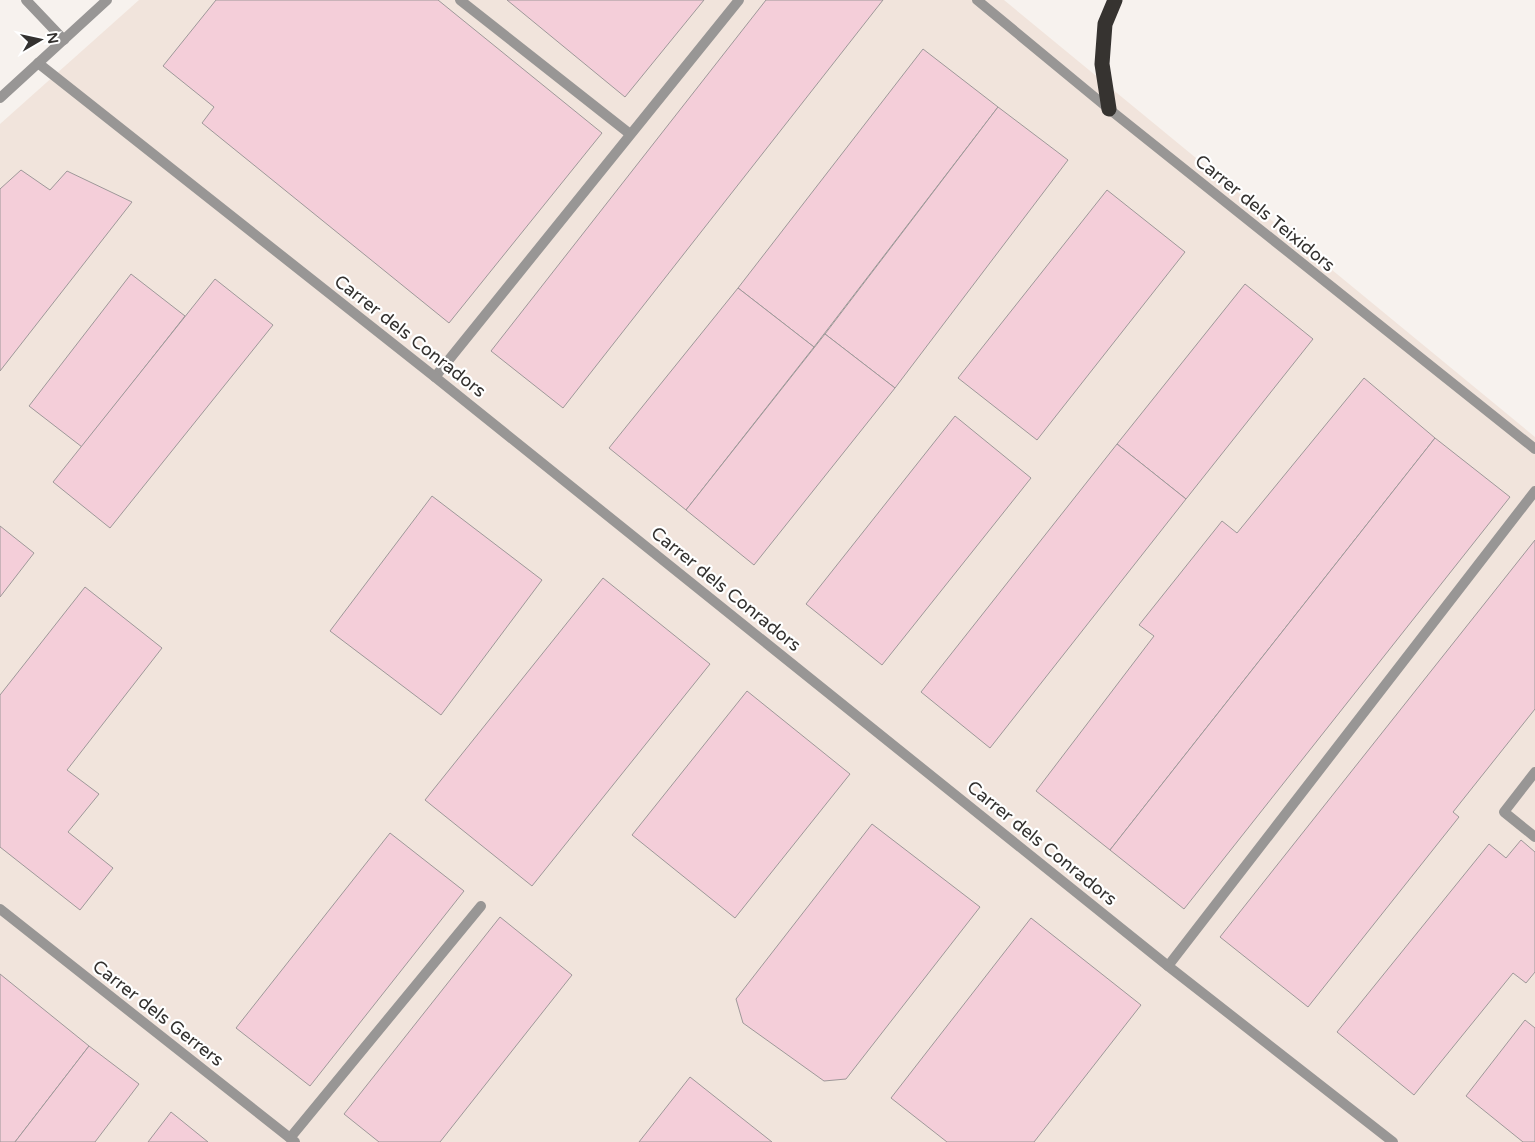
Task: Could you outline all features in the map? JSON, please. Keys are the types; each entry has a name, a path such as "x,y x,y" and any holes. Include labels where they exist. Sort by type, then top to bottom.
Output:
{"highway":[{"path":"1109,109 1102,64 1104,24 1115,0"}],"street":[{"path":"26,0 64,40"},
{"path":"0,98 107,0"},
{"path":"460,0 630,134"},
{"path":"435,377 739,0"},
{"name":"Carrer dels Teixidors","path":"977,0 1109,109 1535,449"},
{"name":"Carrer dels Conradors","path":"38,63 435,377 1168,966 1393,1142"},
{"path":"1168,966 1535,491"},
{"path":"1535,772 1504,812 1535,837"},
{"path":"293,1140 481,906"},
{"name":"Carrer dels Gerrers","path":"0,909 293,1140"}],"shaded area":[{"path":"139,0 1004,0 1535,437 1535,1142 0,1142 0,124"}],"building":[{"path":"216,0 438,0 602,133 449,323 202,123 214,107 163,66"},
{"path":"507,0 704,0 625,97"},
{"path":"766,0 883,0 563,408 491,351"},
{"path":"923,49 998,107 814,347 738,288"},
{"path":"998,107 1068,160 895,388 825,334"},
{"path":"21,170 50,190 67,171 132,202 0,371 0,189"},
{"path":"1107,190 1185,252 1037,440 958,378"},
{"path":"131,274 185,316 82,447 29,406"},
{"path":"215,279 273,325 110,528 53,482"},
{"path":"1245,284 1313,339 1186,499 1117,444"},
{"path":"738,288 814,347 686,510 609,448"},
{"path":"825,334 895,388 754,565 686,510"},
{"path":"1364,378 1435,438 1110,850 1036,791 1154,636 1139,625 1222,521 1237,533"},
{"path":"955,416 1031,478 882,665 806,604"},
{"path":"1435,438 1510,497 1184,909 1110,850"},
{"path":"1117,444 1186,499 990,748 921,692"},
{"path":"432,496 542,580 441,715 330,631"},
{"path":"0,526 34,553 0,597"},
{"path":"1535,540 1535,709 1453,812 1459,817 1308,1007 1220,937"},
{"path":"603,578 710,664 532,886 425,800"},
{"path":"85,587 162,648 67,770 99,794 68,832 113,868 80,910 0,847 0,695"},
{"path":"747,691 850,774 735,918 632,835"},
{"path":"872,824 980,907 846,1079 824,1081 743,1023 736,999"},
{"path":"390,833 464,891 310,1086 236,1028"},
{"path":"1521,840 1535,852 1535,972 1526,983 1513,973 1414,1095 1337,1032 1489,844 1506,858"},
{"path":"500,917 572,975 440,1142 379,1142 344,1114"},
{"path":"1031,918 1141,1005 1034,1142 947,1142 891,1098"},
{"path":"0,974 89,1046 15,1142 0,1142"},
{"path":"1525,1020 1535,1028 1535,1142 1523,1142 1466,1096"},
{"path":"89,1046 139,1084 95,1142 15,1142"},
{"path":"690,1077 772,1142 639,1142"},
{"path":"171,1112 208,1142 148,1142"}]}
